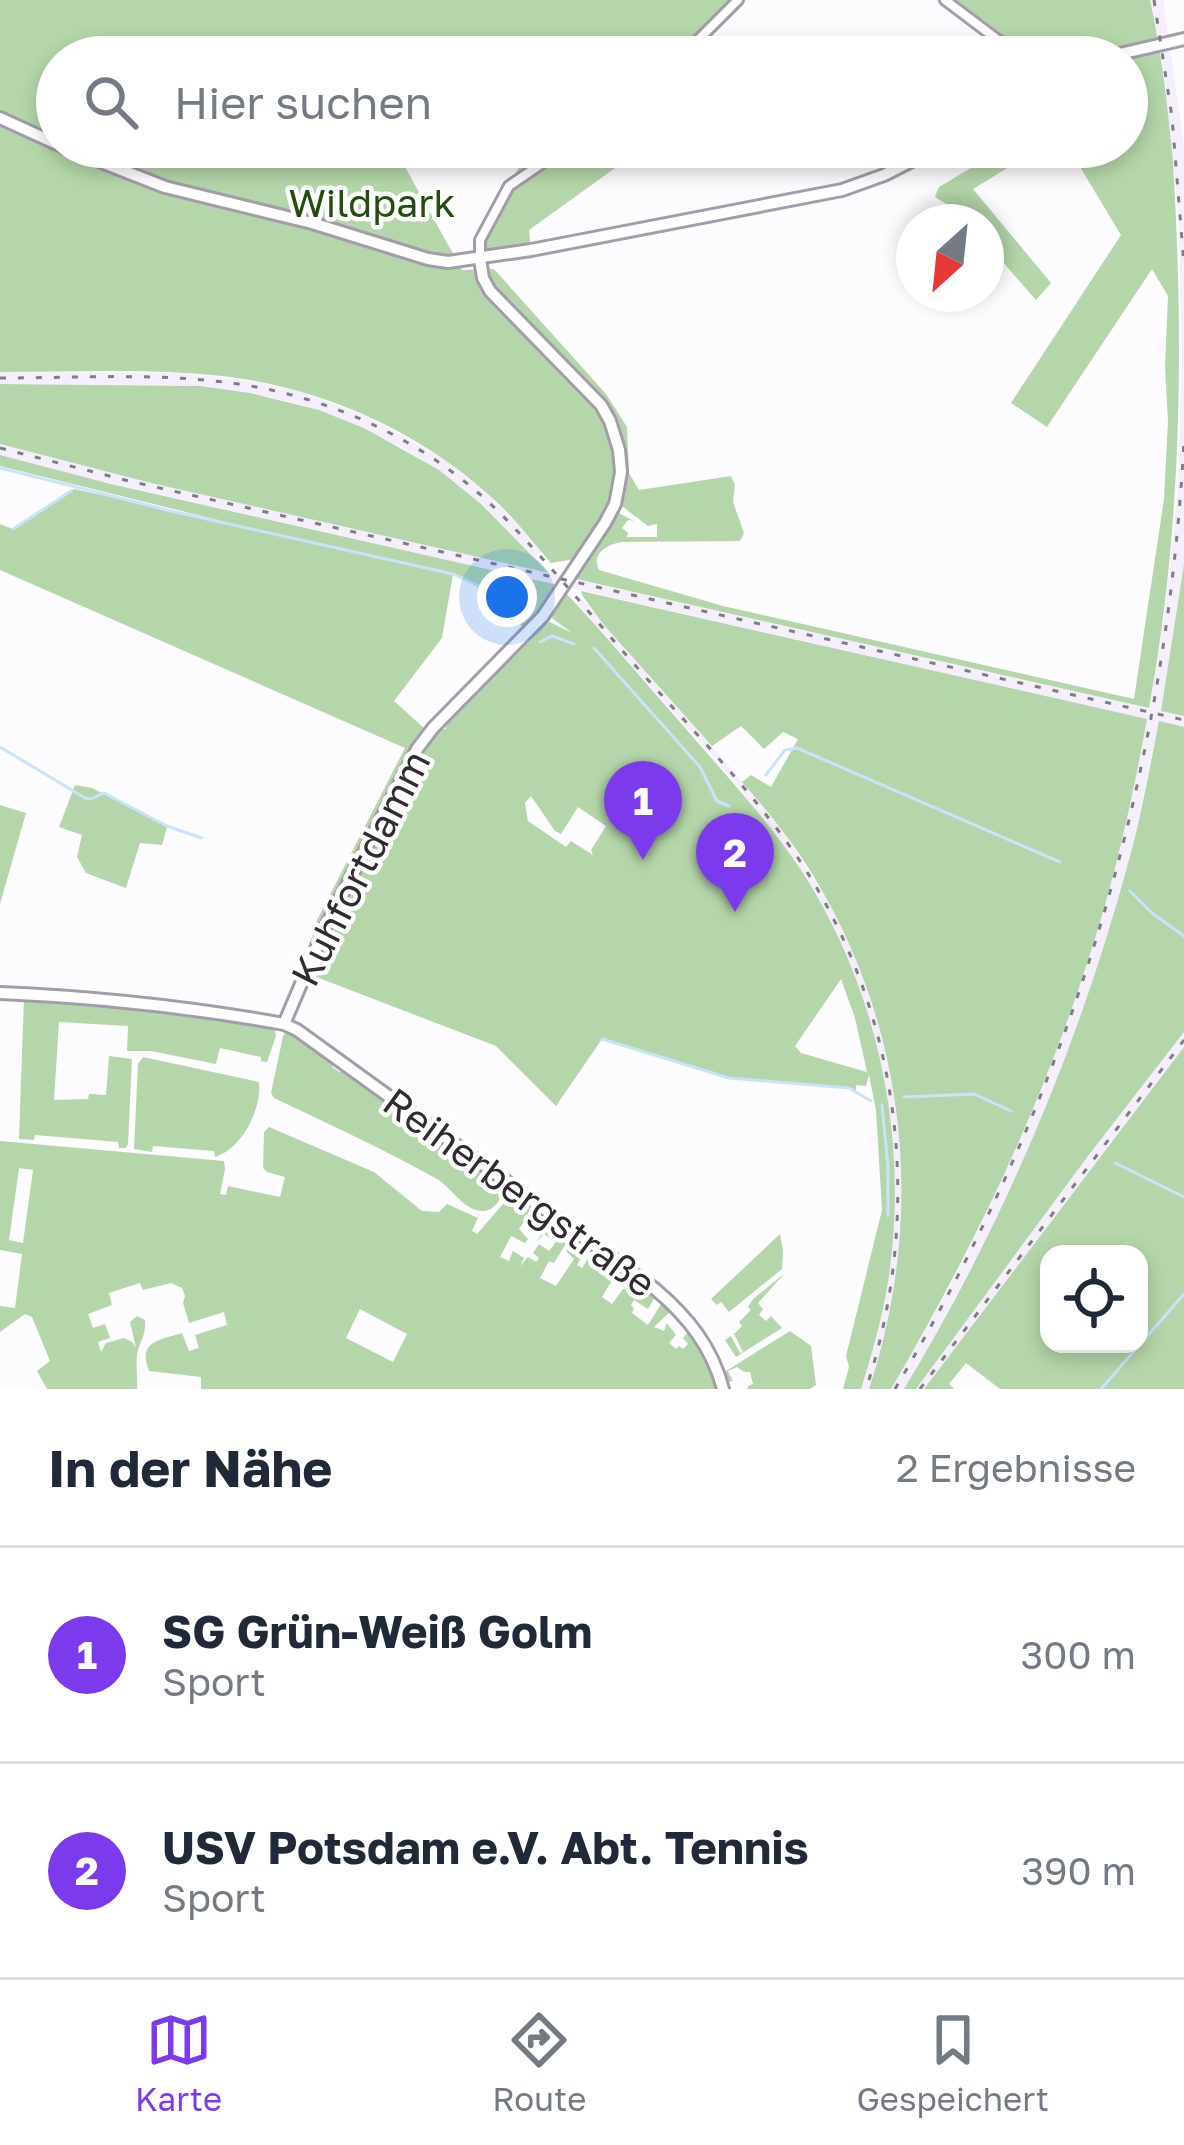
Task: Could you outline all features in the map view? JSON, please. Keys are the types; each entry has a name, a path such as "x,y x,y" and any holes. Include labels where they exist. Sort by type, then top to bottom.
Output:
{"street":[{"path":"702,36 739,0"},
{"path":"945,0 993,36"},
{"path":"1148,48 1184,40"},
{"path":"0,118 36,135"},
{"path":"116,168 165,187 448,262 480,260 842,190 898,168"},
{"path":"480,260 480,240 509,187 536,168"},
{"name":"Kuhfortdamm","path":"284,1024 325,930 417,749 543,616 616,499 621,458 610,421 584,386 490,291 480,260"},
{"path":"0,993 161,1004 284,1024"},
{"name":"Reiherbergstraße","path":"284,1024 655,1289 696,1330 723,1389"}],"shaded area":[{"path":"1150,0 1163,0 1184,146 1184,564 1161,710 1184,716 1184,727 1159,722 1109,931 1036,1132 928,1348 904,1389 891,1389 981,1225 1047,1075 1102,915 1135,785 935,671 79,476 0,455 0,444 152,483 1149,708 1178,489 1182,364 1179,222 1163,61"},
{"path":"0,372 182,373 302,392 371,418 446,460 489,495 542,551 533,559 481,504 415,455 366,429 299,404 182,385 0,384"},
{"path":"582,599 784,833 828,901 863,973 891,1072 902,1173 896,1281 869,1389 861,1389 888,1280 894,1173 884,1075 872,1026 834,928 802,873 735,782 577,604"},
{"path":"1184,1032 1184,1047 1134,1114 924,1389 916,1389 1088,1156"}],"green space":[{"path":"0,0 738,0 702,36 36,36 36,168 406,168 462,270 494,269 606,394 627,427 629,473 639,490 731,476 733,502 744,533 740,541 621,542 599,554 599,570 723,606 1134,699 1164,499 1168,421 1168,296 1152,269 1047,427 1011,403 1121,235 1081,168 1148,168 1148,36 1002,36 953,0 1150,0 1173,162 1179,368 1168,572 1149,708 572,578 615,511 634,521 628,520 622,528 627,537 657,537 657,524 648,526 619,504 617,457 613,502 575,559 551,563 506,511 461,471 398,431 330,401 222,376 0,372"},
{"name":"Wildpark","path":"518,168 615,168 529,230 531,250 480,259 484,231"},
{"path":"971,168 1008,168 973,189 985,204 946,204 935,197 939,187"},
{"path":"1004,226 1051,283 1036,300 1004,264"},
{"path":"0,384 200,386 319,410 366,429 439,470 481,504 549,573 0,444"},
{"path":"0,455 558,585 526,630 477,585 453,574 442,638 394,701 425,729 323,929 315,924 405,748 0,570 0,524 13,529 74,489 226,522 0,466"},
{"path":"1184,564 1184,716 1161,711"},
{"path":"564,591 727,775 801,870 851,965 882,1068 895,1175 888,1282 861,1389 843,1389 849,1367 846,1356 882,1210 876,1110 869,1075 866,1086 856,1085 856,1093 849,1088 729,1078 602,1039 556,1106 496,1046 311,975 422,755 441,729 446,729 443,722 544,619 572,633 548,615","holes":["531,796 561,834 578,807 606,826 591,850 593,855 571,841 566,847 528,821 525,803","841,979 855,1018 867,1072 801,1053 795,1046"]},
{"path":"581,591 1147,719 1109,891 1061,1039 984,1217 891,1389 869,1389 898,1258 898,1127 888,1062 846,936 798,852 742,782 751,775 771,787 798,739 783,732 764,749 741,726 712,746 603,624"},
{"path":"1159,721 1184,727 1184,1032 916,1389 904,1389 1006,1197 1063,1063 1130,856"},
{"path":"75,785 92,788 167,827 162,845 140,843 126,888 86,873 77,857 82,835 59,827"},
{"path":"0,805 26,813 0,904"},
{"path":"24,997 94,1001 274,1026 276,1036 267,1062 220,1048 216,1064 127,1051 128,1026 59,1022 54,1100 106,1095 109,1056 132,1059 128,1144 119,1148 118,1142 35,1135 34,1140 19,1139"},
{"path":"288,1031 335,1062 332,1067 340,1072 344,1069 503,1184 495,1205 482,1211 469,1207 437,1179 274,1098 271,1093"},
{"path":"1184,1047 1184,1389 1000,1389 966,1363 949,1384 954,1389 924,1389"},
{"path":"143,1057 259,1082 257,1104 234,1146 215,1157 214,1151 134,1149 138,1064"},
{"path":"269,1127 374,1172 422,1211 439,1212 447,1204 478,1218 472,1231 477,1234 516,1194 548,1217 539,1229 525,1220 519,1229 528,1239 525,1243 511,1236 500,1257 509,1261 513,1251 524,1258 520,1266 528,1257 536,1262 539,1258 533,1253 539,1244 549,1251 556,1242 544,1234 536,1242 552,1220 566,1230 562,1239 572,1234 540,1278 556,1286 574,1259 566,1251 577,1238 588,1246 577,1265 582,1268 594,1250 614,1264 609,1273 614,1277 602,1297 612,1304 623,1289 629,1289 618,1280 626,1273 656,1295 648,1309 634,1300 632,1313 648,1325 663,1301 673,1309 654,1327 664,1331 667,1323 676,1335 669,1343 676,1349 688,1344 683,1338 691,1329 711,1369 715,1389 201,1389 201,1377 149,1371 146,1353 153,1343 182,1333 189,1351 199,1348 195,1335 227,1325 224,1312 189,1323 182,1288 171,1283 143,1290 140,1283 109,1293 112,1305 88,1314 93,1328 105,1324 110,1338 98,1342 101,1352 106,1343 124,1338 136,1348 130,1322 137,1316 145,1320 137,1354 137,1389 47,1389 37,1371 50,1361 32,1317 25,1314 0,1332 0,1306 15,1308 22,1254 0,1250 0,1141 224,1161 220,1194 226,1195 228,1186 280,1197 285,1177 263,1168 264,1132","holes":["19,1168 33,1170 23,1243 9,1240","360,1309 407,1334 393,1362 346,1338"]},
{"path":"780,1234 782,1269 729,1312 721,1302 717,1305 711,1299"},
{"path":"785,1273 758,1303 763,1309 759,1315 766,1321 771,1316 782,1328 736,1357 725,1340 731,1336 743,1352 734,1334 742,1326 739,1322 751,1310 753,1299"},
{"path":"790,1331 811,1346 816,1385 810,1389 748,1389 753,1384 750,1372 737,1367 728,1371 733,1381 728,1382 726,1371"}],"waterway":[{"path":"0,468 453,574 477,585 515,620"},
{"path":"13,529 71,491"},
{"path":"540,642 552,636 574,644"},
{"path":"594,648 700,767 717,801 729,806"},
{"path":"0,747 85,798 104,793 167,826 202,838"},
{"path":"766,775 785,750 797,748 1060,862"},
{"path":"1130,891 1184,936"},
{"path":"602,1039 729,1078 849,1088 871,1101"},
{"path":"904,1097 974,1094 1011,1111"},
{"path":"882,1105 888,1215"},
{"path":"1115,1163 1184,1197"},
{"path":"1101,1389 1184,1294"}],"railway":[{"path":"1154,0 1172,117 1184,265"},
{"path":"0,378 168,378 262,388 338,410 410,444 503,516 744,787 796,855 832,916 860,980 880,1046 893,1114 898,1183 895,1252 866,1389"},
{"path":"895,1389 957,1278 1011,1165 1058,1050 1098,933 1131,814 1156,692 1174,568 1184,441"},
{"path":"0,448 1184,720"},
{"path":"920,1389 1184,1040"}],"place":[{"name":"SG Grün-Weiß Golm","path":"643,860"},
{"name":"USV Potsdam e.V. Abt. Tennis","path":"735,912"}]}
